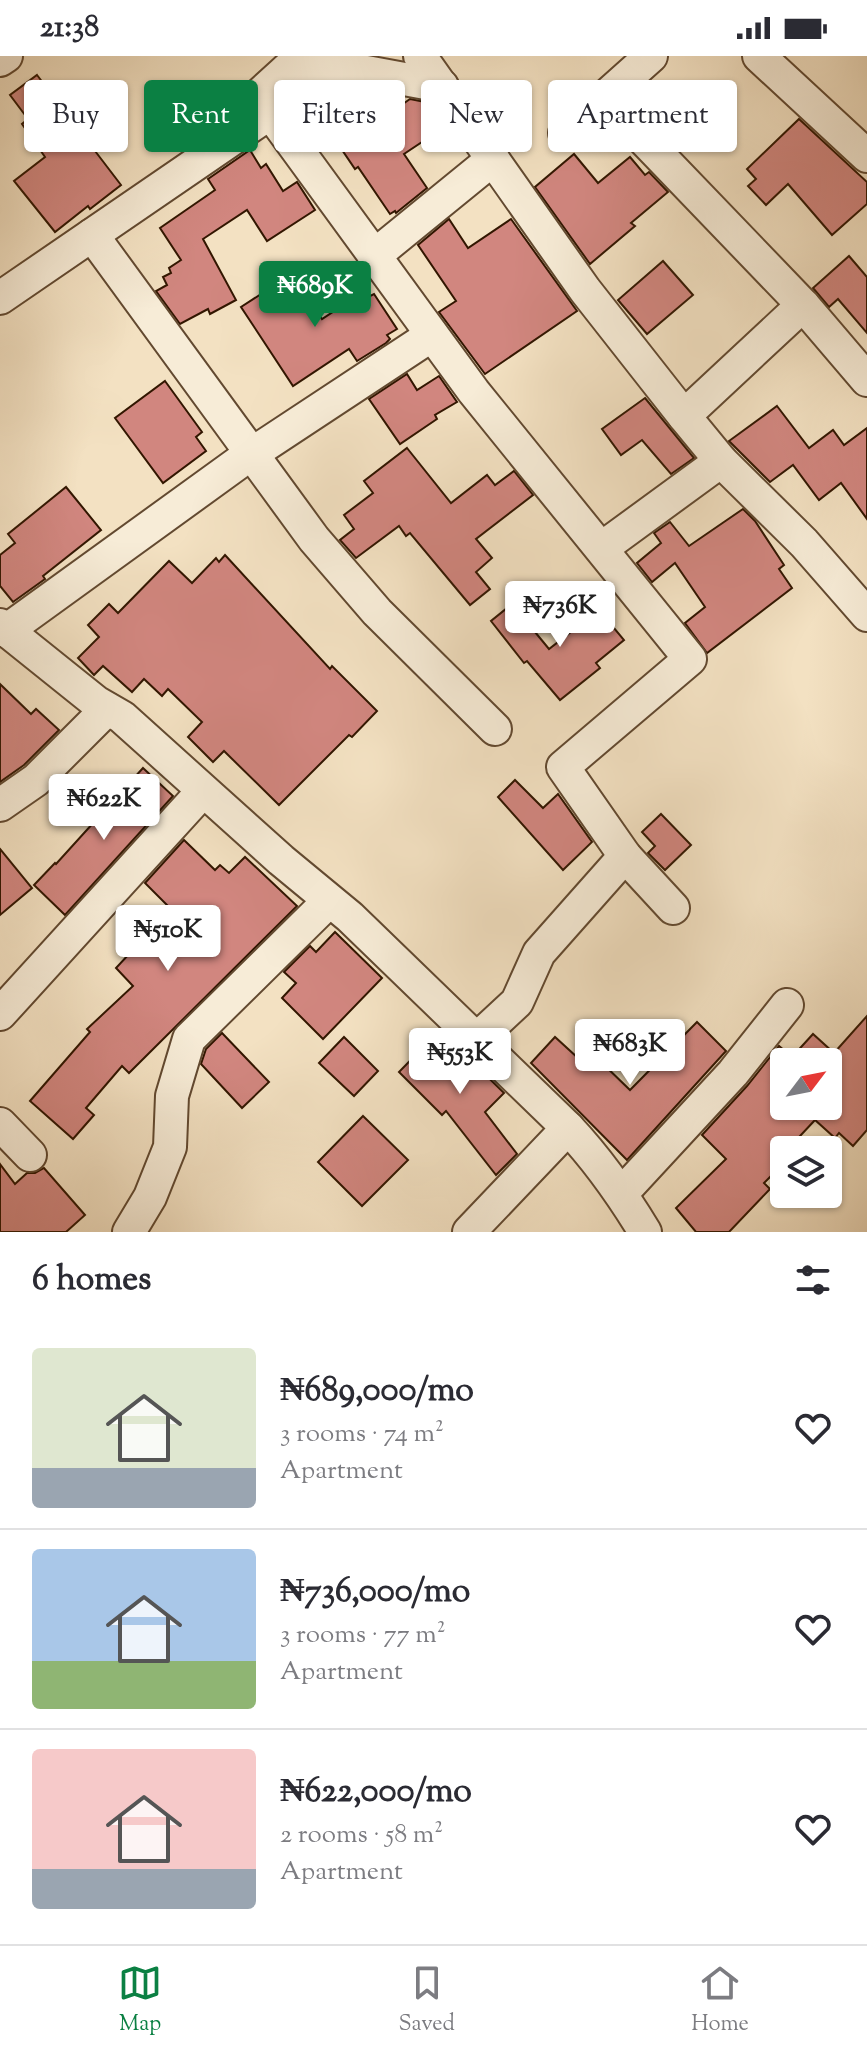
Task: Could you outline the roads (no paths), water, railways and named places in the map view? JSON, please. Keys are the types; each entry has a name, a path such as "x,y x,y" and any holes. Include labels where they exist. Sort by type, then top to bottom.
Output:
{"street":[{"path":"0,60 6,56"},
{"path":"420,56 438,80"},
{"path":"624,80 651,56"},
{"path":"759,56 865,150"},
{"path":"421,82 295,63 258,96 474,392 690,659 563,767 625,856 673,908"},
{"path":"0,298 270,113"},
{"path":"488,152 585,290 684,416 721,461 804,543 867,615"},
{"path":"656,152 803,305 867,380"},
{"path":"374,256 493,159"},
{"path":"92,235 314,539 377,612 495,729"},
{"path":"684,416 803,305"},
{"path":"432,335 251,454 3,628 107,709 122,717 329,901 568,1128 622,1193 645,1232"},
{"path":"602,548 721,461"},
{"path":"0,805 36,780 107,709"},
{"path":"0,1014 203,791"},
{"path":"476,1040 517,1002 539,953 625,856"},
{"path":"129,1232 150,1197 170,1147 172,1096 189,1039 329,901"},
{"path":"622,1193 733,1073 787,1005"},
{"path":"0,1124 30,1155"},
{"path":"469,1232 568,1128"}]}
